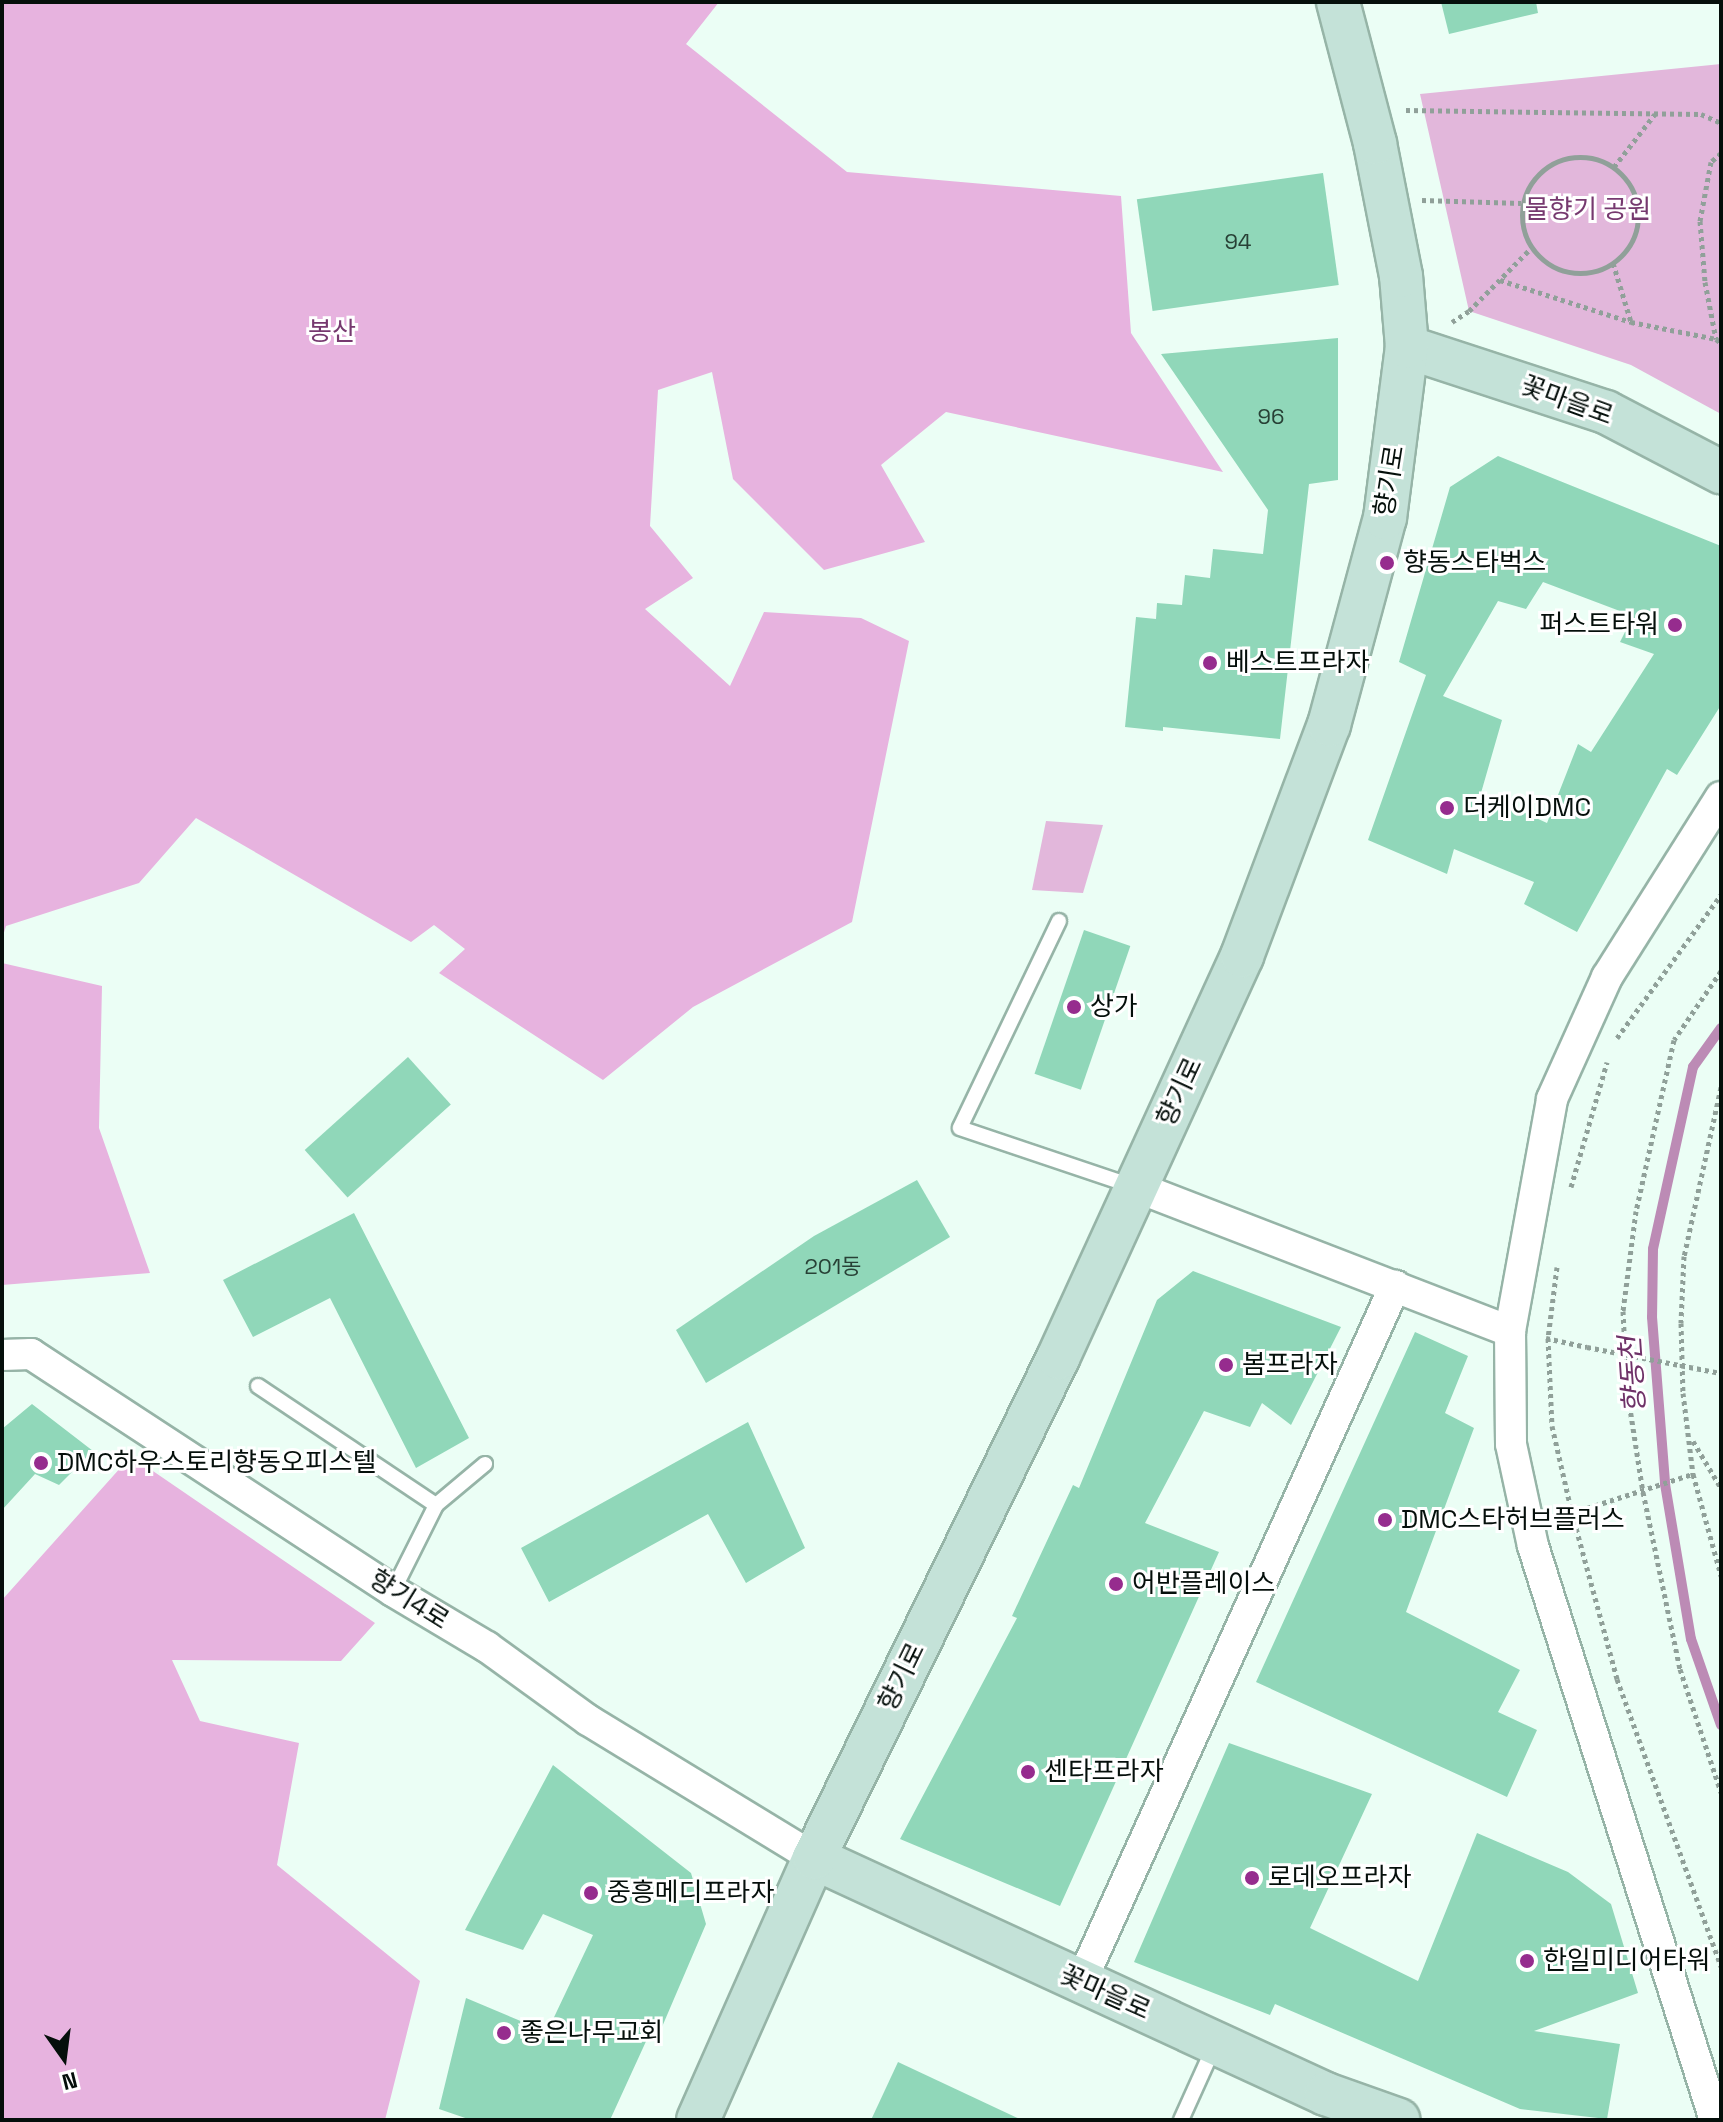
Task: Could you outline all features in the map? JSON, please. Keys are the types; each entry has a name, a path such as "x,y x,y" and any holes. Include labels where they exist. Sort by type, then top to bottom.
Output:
{"main road":[{"name":"향기로","path":"698,2120 814,1858 1051,1373 1242,956 1329,725 1385,518 1403,400 1407,347 1401,276 1375,143 1338,2"},
{"name":"꽃마을로","path":"1407,347 1606,412 1721,472"},
{"name":"꽃마을로","path":"814,1858 1326,2094 1399,2120"}],"street":[{"path":"1715,2120 1533,1546 1511,1444 1552,1099 1607,977 1721,797"},
{"path":"1136,1187 1524,1334"},
{"path":"1081,1982 1395,1286"},
{"name":"향기4로","path":"2,1355 31,1354 393,1591 487,1647 601,1728 814,1858"}],"lane":[{"path":"1059,921 960,1128 1136,1187"},
{"path":"258,1386 436,1505"},
{"path":"393,1591 436,1505 485,1464"},
{"path":"1181,2120 1216,2043"}],"path":[{"path":"1406,110 1701,114 1721,123"},
{"path":"1614,167 1655,113"},
{"path":"1500,280 1631,322 1719,341 1705,282 1700,221 1711,162 1721,153"},
{"path":"1579,156 1598,159 1614,167 1628,180 1636,197 1639,215 1636,234 1627,250 1613,263 1595,271 1576,273 1557,268 1533,246 1523,223 1521,203 1544,170 1560,160 1579,156"},
{"path":"1422,200 1521,203"},
{"path":"1451,322 1469,311 1533,246"},
{"path":"1613,263 1631,322"},
{"path":"1611,1046 1721,895"},
{"path":"1721,971 1674,1040 1636,1211 1623,1311 1627,1389 1643,1492 1680,1669 1721,1792"},
{"path":"1567,1202 1607,1060"},
{"path":"1721,1087 1684,1256 1683,1393 1693,1474 1721,1576"},
{"path":"1558,1262 1548,1338 1552,1426 1572,1513 1617,1679 1721,1967"},
{"path":"1524,1334 1721,1373"},
{"path":"1690,1437 1721,1488"},
{"path":"1572,1513 1693,1474"}],"green space":[{"name":"봉산","path":"2,2 719,2 686,44 847,172 1121,196 1131,333 1223,472 946,412 881,465 925,542 824,570 733,479 712,372 658,390 650,526 693,578 645,609 730,686 764,612 861,618 909,641 852,922 693,1007 603,1080 439,973 465,949 434,925 411,942 196,818 139,883 6,926 2,939"},
{"name":"물향기 공원","path":"1721,64 1721,414 1631,365 1469,311 1420,94"},
{"path":"1046,821 1103,825 1083,893 1032,890"},
{"path":"2,963 102,986 99,1128 150,1273 2,1285"},
{"path":"131,1456 375,1623 341,1661 172,1660 200,1721 299,1743 277,1865 420,1981 385,2120 2,2120 2,1600"}],"building":[{"path":"1441,2 1536,2 1538,13 1449,34"},
{"path":"1323,173 1339,285 1153,311 1137,199"},
{"path":"1338,338 1338,480 1309,484 1280,739 1163,727 1163,731 1125,727 1136,617 1156,619 1157,603 1182,605 1185,575 1210,578 1213,549 1263,554 1268,510 1161,354"},
{"path":"1498,456 1721,546 1721,705 1677,775 1667,769 1577,932 1524,904 1534,882 1454,849 1447,874 1368,840 1426,675 1399,662 1450,487","holes":["1543,582 1633,616 1620,642 1654,654 1591,752 1578,744 1547,823 1481,793 1502,720 1443,696 1498,601 1526,609"]},
{"name":"상가","path":"1084,930 1130,946 1081,1090 1035,1074"},
{"path":"408,1057 451,1105 348,1198 305,1150"},
{"path":"917,1180 950,1237 706,1383 676,1330 814,1236"},
{"path":"354,1213 469,1438 416,1468 330,1298 253,1337 223,1280"},
{"path":"1193,1271 1341,1327 1291,1425 1262,1403 1250,1427 1204,1411 1145,1523 1219,1552 1060,1906 900,1839 1017,1618 1012,1616 1073,1485 1079,1488 1157,1300"},
{"name":"DMC스타허브플러스","path":"1415,1332 1468,1356 1445,1413 1474,1428 1406,1612 1520,1670 1498,1712 1537,1730 1507,1797 1256,1682"},
{"name":"DMC하우스토리향동오피스텔","path":"32,1404 93,1451 59,1485 35,1474 2,1510 2,1429"},
{"path":"748,1422 805,1548 746,1583 708,1514 549,1602 521,1548"},
{"path":"1229,1743 1372,1794 1310,1928 1418,1981 1477,1833 1568,1872 1611,1904 1638,1993 1534,2031 1620,2044 1607,2119 1520,2109 1275,2004 1270,2015 1134,1962"},
{"name":"중흥메디프라자","path":"553,1765 691,1873 706,1924 656,2041 648,2037 610,2120 471,2120 439,2109 466,1998 547,2032 593,1935 543,1914 523,1950 465,1930"},
{"path":"898,2062 1022,2120 871,2120"}],"waterway":[{"name":"향동천","path":"1721,1028 1693,1067 1653,1249 1652,1317 1665,1484 1691,1639 1721,1725"}],"place":[{"name":"향동스타벅스","path":"1387,563"},
{"name":"퍼스트타워","path":"1675,625"},
{"name":"베스트프라자","path":"1210,663"},
{"name":"더케이DMC","path":"1447,808"},
{"name":"상가","path":"1074,1007"},
{"name":"봄프라자","path":"1226,1365"},
{"name":"DMC하우스토리향동오피스텔","path":"41,1463"},
{"name":"DMC스타허브플러스","path":"1385,1520"},
{"name":"어반플레이스","path":"1116,1584"},
{"name":"센타프라자","path":"1028,1772"},
{"name":"로데오프라자","path":"1252,1878"},
{"name":"중흥메디프라자","path":"591,1893"},
{"name":"한일미디어타워","path":"1527,1961"},
{"name":"좋은나무교회","path":"504,2033"}]}
